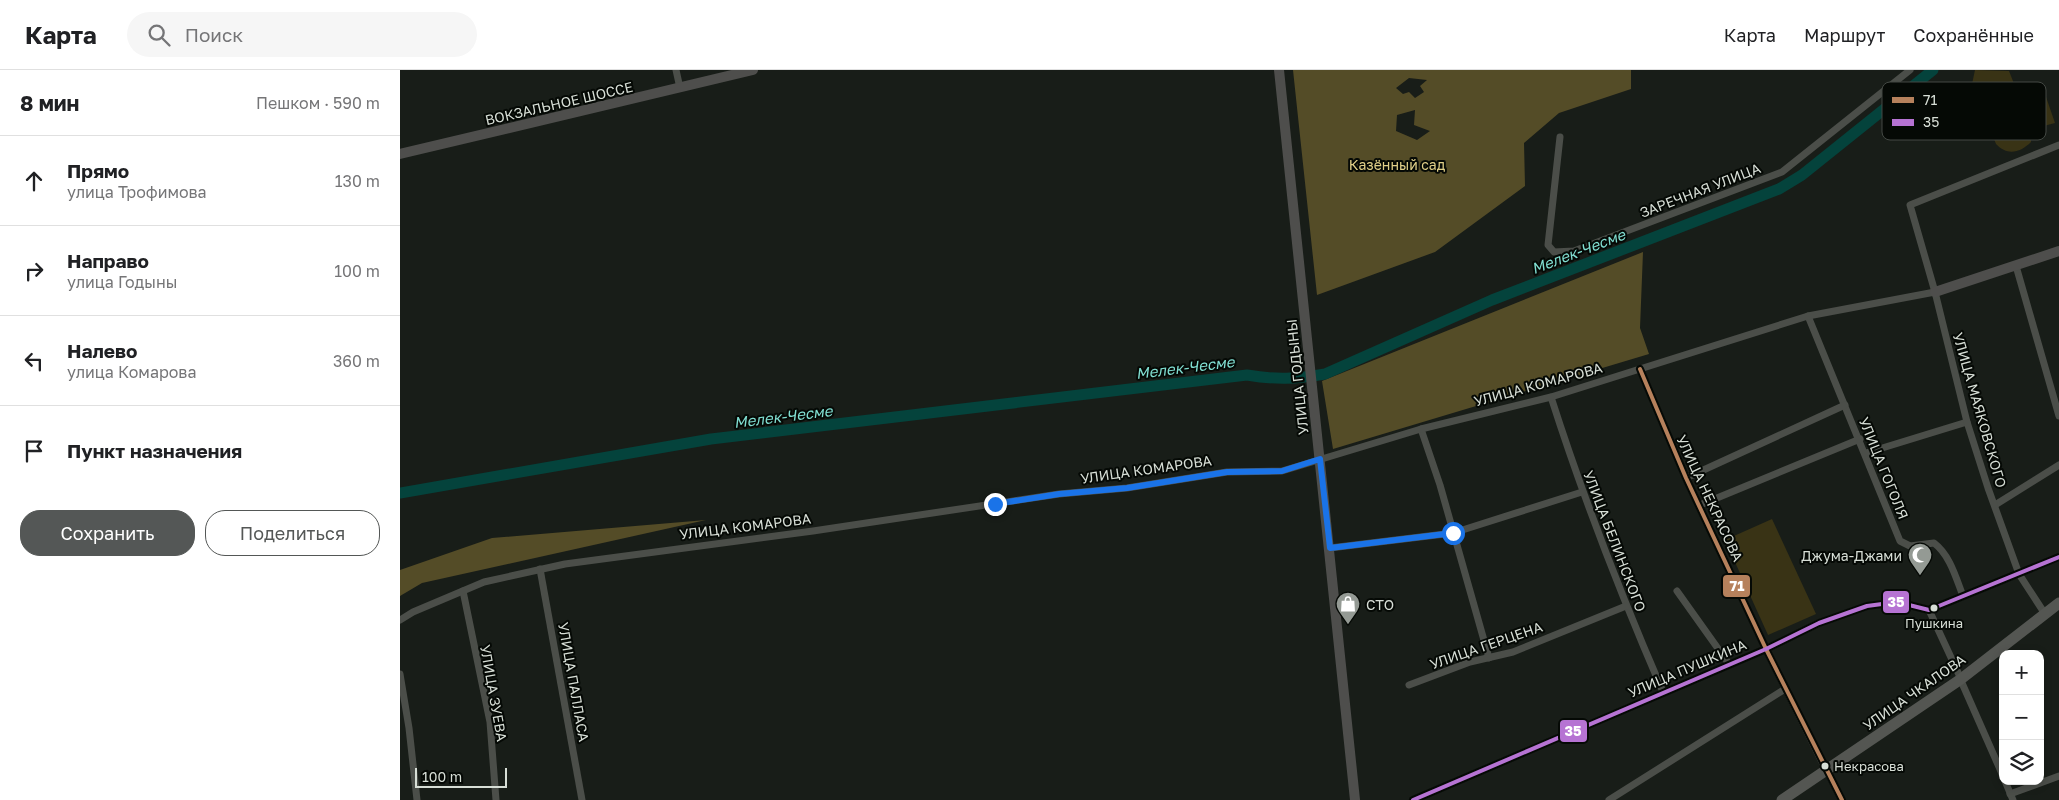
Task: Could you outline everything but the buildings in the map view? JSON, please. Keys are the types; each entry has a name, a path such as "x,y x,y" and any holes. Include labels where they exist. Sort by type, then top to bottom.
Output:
{"main road":[{"name":"ВОКЗАЛЬНОЕ ШОССЕ","path":"400,154 753,70"},
{"name":"УЛИЦА ГОДЫНЫ","path":"1279,70 1330,548 1354,800"},
{"name":"УЛИЦА КОМАРОВА","path":"1935,292 2059,251"},
{"name":"УЛИЦА ЧКАЛОВА","path":"2046,616 2059,603"},
{"name":"УЛИЦА ЧКАЛОВА","path":"1782,800 1961,681 2059,608"},
{"name":"УЛИЦА ЧКАЛОВА","path":"1788,800 1827,771"}],"street":[{"path":"676,70 680,88"},
{"name":"ЗАРЕЧНАЯ УЛИЦА","path":"1895,82 1910,70"},
{"name":"ЗАРЕЧНАЯ УЛИЦА","path":"1560,137 1548,245 1554,252 1574,251 1782,172 1882,92"},
{"name":"УЛИЦА МАЯКОВСКОГО","path":"2046,616 2019,574 1995,505 1968,422 1935,292 1910,205 2059,145"},
{"path":"2016,266 2059,416"},
{"name":"УЛИЦА КОМАРОВА","path":"400,620 484,582 540,569 599,559 804,533 1059,494 1127,488 1227,472 1282,471 1421,429 1551,397 1808,316 1935,292"},
{"name":"УЛИЦА ГОГОЛЯ","path":"1808,316 1866,453 1900,542 1910,546 1934,543 1938,546 1945,554 1963,596"},
{"name":"УЛИЦА НЕКРАСОВА","path":"1640,369 1686,478 1766,649 1842,800"},
{"name":"УЛИЦА БЕЛИНСКОГО","path":"1551,397 1582,492 1626,606 1663,692"},
{"path":"1686,478 1845,405"},
{"path":"1866,453 1968,422"},
{"path":"1421,429 1489,658"},
{"path":"1700,505 1860,439"},
{"path":"1995,505 2059,465"},
{"path":"1330,548 1453,533 1582,492"},
{"path":"1999,767 1929,610 2059,557"},
{"name":"УЛИЦА ПАЛЛАСА","path":"540,569 582,800"},
{"name":"УЛИЦА ЗУЕВА","path":"463,591 490,722 496,800"},
{"path":"1677,591 1729,664"},
{"name":"УЛИЦА ПУШКИНА","path":"1413,800 1766,649 1819,623 1867,606 1897,602 1929,610"},
{"name":"УЛИЦА ГЕРЦЕНА","path":"1409,685 1470,662 1513,652 1626,606"},
{"path":"400,674 409,728 417,800"},
{"path":"1609,800 1786,689"},
{"path":"2006,785 2011,797 2059,776"}],"shaded area":[{"path":"1975,70 2009,71 2013,82 1972,82"},
{"path":"2046,97 2055,123 2046,125"},
{"path":"1994,140 2031,140 2022,149 2014,152 2000,148"},
{"path":"1772,519 1816,614 1768,635 1725,540"}],"green space":[{"name":"Казённый сад","path":"1293,70 1631,70 1631,89 1559,113 1524,143 1525,186 1435,252 1317,295","holes":["1409,78 1427,80 1420,86 1424,92 1415,98 1409,92 1403,94 1396,88","1415,110 1414,125 1430,131 1417,140 1396,131 1397,115"]},
{"path":"1643,252 1640,328 1649,354 1333,449 1322,381"},
{"path":"706,520 422,583 400,596 400,570 492,538"}],"waterway":[{"name":"Мелек-Чесме","path":"1918,82 1933,70"},
{"name":"Мелек-Чесме","path":"400,493 711,439 1247,375 1286,378 1325,374 1492,300 1779,189 1802,175 1882,111"}],"transit line":[{"name":"71","path":"1640,369 1686,478 1766,649 1842,800"},
{"name":"35","path":"1413,800 1766,649 1819,623 1867,606 1897,602 1929,610 2059,557"}],"place":[{"name":"Джума-Джами","path":"1920,576"},
{"name":"Пушкина","path":"1934,608"},
{"name":"СТО","path":"1348,625"},
{"name":"Некрасова","path":"1825,766"}],"route":[{"path":"995,504 1059,494 1127,488 1227,472 1282,471 1320,459 1330,548 1453,533"}]}
